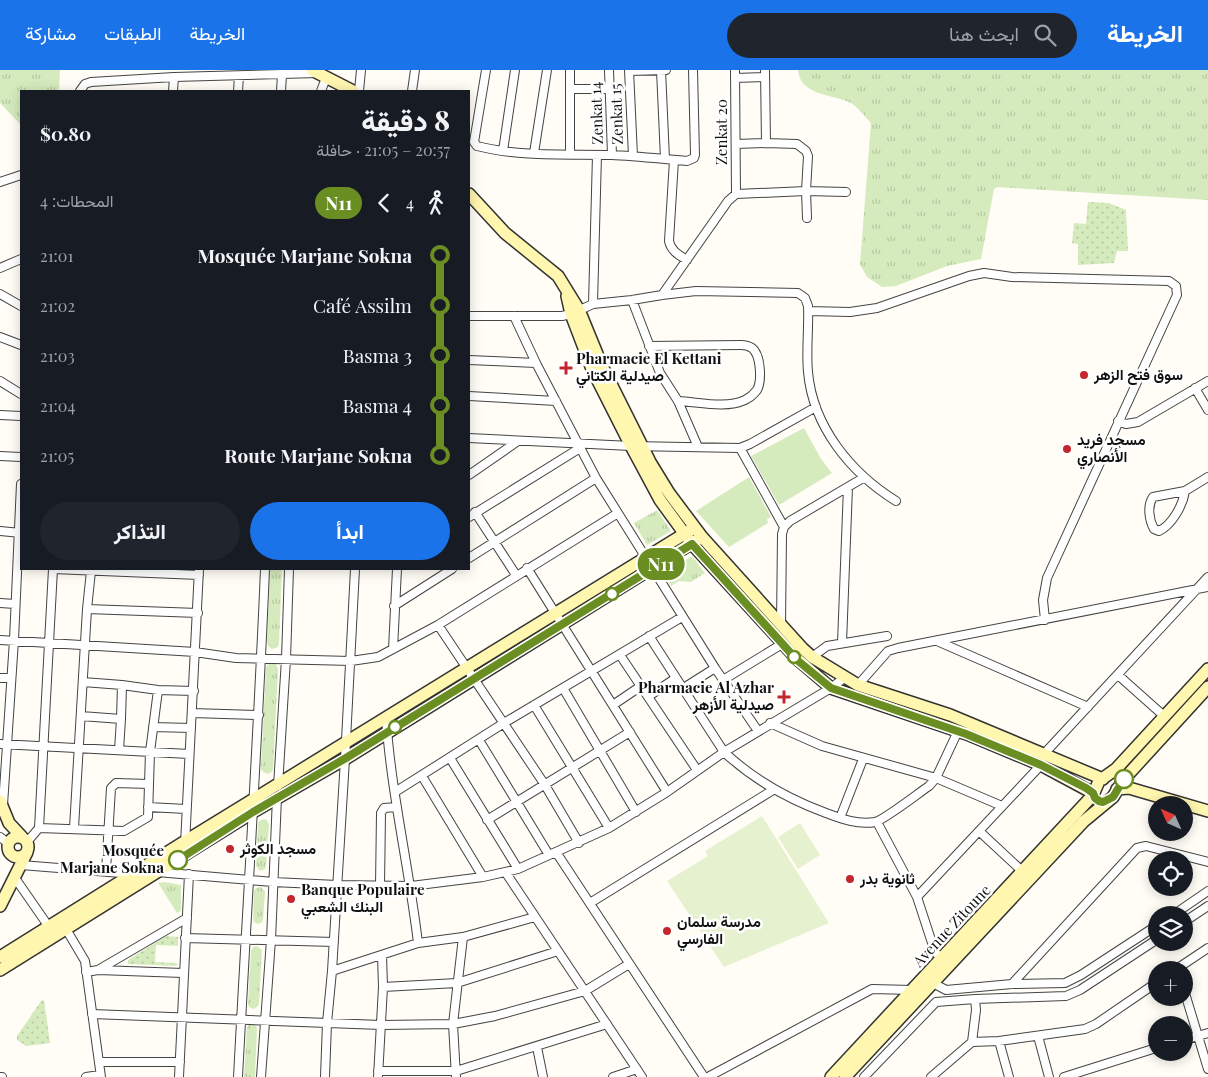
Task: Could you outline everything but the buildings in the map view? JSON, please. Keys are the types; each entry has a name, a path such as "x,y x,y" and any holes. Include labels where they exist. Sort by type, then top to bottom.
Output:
{"street":[{"path":"129,80 133,70"},
{"path":"359,90 362,70"},
{"path":"412,90 415,70"},
{"path":"486,70 474,142 477,146 503,151 633,156 687,161 694,158 695,155 694,70"},
{"path":"503,151 515,70"},
{"path":"534,153 548,70"},
{"path":"570,70 570,154"},
{"name":"Zenkat 14","path":"609,70 612,155"},
{"path":"661,70 665,159"},
{"path":"629,71 666,70"},
{"name":"Zenkat 15","path":"629,71 633,156"},
{"path":"735,74 765,73 766,143"},
{"path":"81,90 85,84 91,82 174,77 282,74 319,74 351,90"},
{"path":"281,90 282,74"},
{"path":"319,74 321,90"},
{"name":"Zenkat 20","path":"735,74 736,194"},
{"path":"238,90 239,76"},
{"path":"173,90 174,77"},
{"path":"570,89 610,89"},
{"path":"736,144 798,144 806,151 808,156 807,218"},
{"path":"593,304 597,155"},
{"path":"674,160 669,241 673,251 687,260"},
{"path":"0,182 20,176"},
{"path":"662,295 728,201 736,194 806,191 846,192"},
{"path":"470,195 505,233 551,270 564,285 575,312 592,369 636,446 694,528 812,657 858,685 950,715 994,732 1094,792 1099,801 1108,800"},
{"path":"0,260 0,268 20,259"},
{"path":"808,312 850,312 878,308 969,276 984,273 1012,277 1172,282 1177,288 1177,295 1046,578 1042,600 1045,620"},
{"path":"470,316 562,316 593,304 696,291 798,293 805,298 808,312 808,371 810,387 816,407 828,433 848,463 864,478 896,501"},
{"path":"0,294 20,305"},
{"path":"632,300 660,373 678,401 698,447"},
{"path":"514,316 536,363 596,478 682,617 758,731"},
{"path":"0,337 20,345"},
{"path":"649,346 741,345 750,347 756,353 759,384 755,392 748,399 723,404 678,401"},
{"path":"470,360 536,363"},
{"path":"0,381 20,393"},
{"path":"1118,421 1126,424 1134,423 1208,381"},
{"path":"1196,388 1208,410"},
{"path":"470,396 556,401"},
{"path":"470,438 579,446 740,448 816,407"},
{"path":"0,415 20,416"},
{"path":"470,474 518,441"},
{"path":"516,575 495,542 472,515 579,446"},
{"path":"636,446 660,500 692,544 797,660 831,688 1042,760 1105,778 1112,776 1116,778 1118,788 1129,788 1208,811"},
{"path":"740,448 784,527"},
{"path":"0,456 20,457"},
{"path":"470,557 596,478"},
{"path":"781,625 782,534 784,527 790,521 864,478"},
{"path":"1185,491 1182,504 1168,523 1161,530 1154,529 1151,524 1149,506 1151,499 1156,496 1185,491 1208,478"},
{"path":"842,643 848,487"},
{"path":"0,640 195,652 236,658 351,661 378,657 438,625 618,513"},
{"path":"0,970 157,872 187,847 254,799 694,528"},
{"path":"0,531 20,533 1,804 9,823 26,844"},
{"path":"0,957 134,874 253,812 346,758 702,537"},
{"path":"527,568 667,792"},
{"path":"11,855 22,857 26,844 39,828 53,570"},
{"path":"72,570 199,572 194,692 186,809 187,847"},
{"path":"238,1077 259,714 265,570"},
{"path":"261,1077 271,940 276,799 286,659 289,570"},
{"path":"325,1077 327,1022 346,758 345,743 355,570"},
{"path":"393,649 397,570"},
{"path":"394,606 450,570"},
{"path":"74,828 91,571"},
{"path":"917,897 1002,806 1088,707 1208,577"},
{"path":"858,685 888,651 1208,587"},
{"path":"0,603 15,604"},
{"path":"87,609 198,613"},
{"path":"395,792 504,723 682,617"},
{"path":"438,625 545,785 579,843"},
{"path":"649,636 724,752 735,763 773,790 802,804 840,818 858,823 877,822 930,786 936,778 958,731"},
{"path":"812,657 827,646 887,636"},
{"path":"937,641 1088,707"},
{"path":"723,680 782,644"},
{"path":"620,655 697,770"},
{"path":"682,689 715,668"},
{"name":"Avenue Zitoune","path":"831,1077 1022,872 1094,792 1099,781 1105,778 1208,669"},
{"path":"1118,675 1164,716"},
{"path":"0,678 11,678"},
{"path":"648,696 676,678"},
{"path":"157,872 273,882 411,886 483,877 518,870 609,828 667,792 724,752 831,688 844,678"},
{"path":"83,682 194,692"},
{"path":"119,750 122,685"},
{"path":"612,705 641,686"},
{"path":"563,688 636,812"},
{"name":"Avenue Zitoune","path":"845,1077 1084,821 1113,797 1118,788 1208,688"},
{"path":"39,828 124,831 148,817 150,752 158,690"},
{"path":"534,706 609,828"},
{"path":"192,713 259,714"},
{"path":"81,716 121,718"},
{"path":"386,717 395,792 411,886 418,943"},
{"path":"770,723 822,746 936,778 1002,806"},
{"path":"153,727 191,728"},
{"path":"488,820 630,732"},
{"path":"479,740 516,803 590,903 704,1077"},
{"path":"4,744 189,754"},
{"path":"450,758 518,870"},
{"path":"840,818 864,759"},
{"path":"422,776 483,877"},
{"path":"106,871 111,788 116,783 149,784"},
{"path":"590,903 773,790"},
{"path":"380,886 381,813 384,808 398,806"},
{"path":"148,807 186,809"},
{"path":"877,822 917,897 935,952 942,959"},
{"path":"9,823 6,841 8,849 18,872 49,926"},
{"path":"979,831 1022,872"},
{"path":"6,841 16,837 26,844"},
{"path":"0,906 18,872 26,844"},
{"path":"1012,984 1130,853 1137,848 1146,846 1208,862"},
{"path":"18,872 106,871 134,874"},
{"path":"506,872 642,1077"},
{"path":"178,1077 189,874"},
{"path":"1187,906 1208,892"},
{"path":"1193,916 1208,906"},
{"path":"332,970 418,943 463,937 535,917"},
{"path":"98,970 187,918"},
{"path":"66,929 85,961 99,1062 100,1076 86,1077"},
{"path":"933,983 946,990 1012,984 1057,984 1071,980 1148,931"},
{"path":"456,1074 453,1024 463,937"},
{"path":"186,938 334,942"},
{"path":"864,1077 931,1006 940,1002 974,999 1066,996 1080,990 1148,945"},
{"path":"1190,961 1208,948"},
{"path":"383,987 457,982 558,951"},
{"path":"382,955 383,987 378,1074 456,1074 607,1024"},
{"path":"92,1014 380,1025 453,1024 495,1016 585,991 629,964"},
{"path":"86,972 98,970 183,973"},
{"path":"931,1077 972,1042 1000,1042 1080,1030 1096,1024 1148,988"},
{"path":"708,1077 872,989 912,990"},
{"path":"972,1042 976,1010 974,999"},
{"path":"1189,1006 1208,1069"},
{"path":"1193,1037 1208,1032"},
{"path":"1038,1036 1049,1077"},
{"path":"1000,1042 1009,1077"},
{"path":"537,1047 543,1077"},
{"path":"1064,1077 1090,1073 1148,1051"},
{"path":"99,1062 180,1062"},
{"path":"613,1077 637,1069"}],"green space":[{"path":"0,70 60,70 59,90 20,90 20,124 0,103"},
{"path":"798,70 1208,70 1208,200 997,187 994,189 981,259 947,266 896,286 882,287 867,277 860,264 871,123 851,103 818,93 805,85 800,79"},
{"path":"1088,202 1109,203 1126,210 1128,251 1117,251 1114,263 1078,265 1078,244 1072,243 1074,223 1086,224"},
{"path":"804,428 821,459 832,473 779,505 751,456"},
{"path":"749,477 771,517 767,519 768,523 729,547 696,511"},
{"path":"657,510 671,531 647,545 634,523"},
{"path":"692,556 705,573 691,582 679,581 671,586 663,574"},
{"path":"270,570 282,570 278,647 272,649 268,646"},
{"path":"272,662 276,664 278,669 273,769 272,772 267,774 261,770 266,668"},
{"path":"762,816 829,923 724,967 667,881 708,856 705,851"},
{"path":"267,820 269,825 266,866 265,869 260,871 256,866 258,824 259,821"},
{"path":"800,823 820,855 798,869 778,837"},
{"path":"164,882 181,885 181,911 177,913 158,883"},
{"path":"261,887 265,892 263,919 258,924 253,919 254,891 256,888"},
{"path":"166,936 178,937 178,946 156,945 155,962 177,963 177,966 128,964 128,960"},
{"path":"257,946 262,950 259,1003 254,1009 249,1007 248,1004 251,951 253,947"},
{"path":"44,1000 50,1043 26,1046 17,1040 17,1036 41,1001"},
{"path":"250,1023 255,1024 257,1028 255,1077 244,1077 247,1027"}],"bus line":[{"name":"N11","path":"178,860 253,812 346,758 692,544 797,660 831,688 966,734 1041,765 1086,788 1099,801 1103,802 1113,797 1124,779"}],"place":[{"name":"Pharmacie El Kettani صيدلية الكتاني","path":"566,368"},
{"name":"سوق فتح الزهر","path":"1084,375"},
{"name":"مسجد فريد الأنصاري","path":"1067,449"},
{"name":"Pharmacie Al Azhar صيدلية الأزهر","path":"784,697"},
{"name":"مسجد الكوثر","path":"230,849"},
{"name":"Mosquée Marjane Sokna","path":"178,860"},
{"name":"ثانوية بدر","path":"850,879"},
{"name":"Banque Populaire البنك الشعبي","path":"291,899"},
{"name":"مدرسة سلمان الفارسي","path":"667,931"}]}
